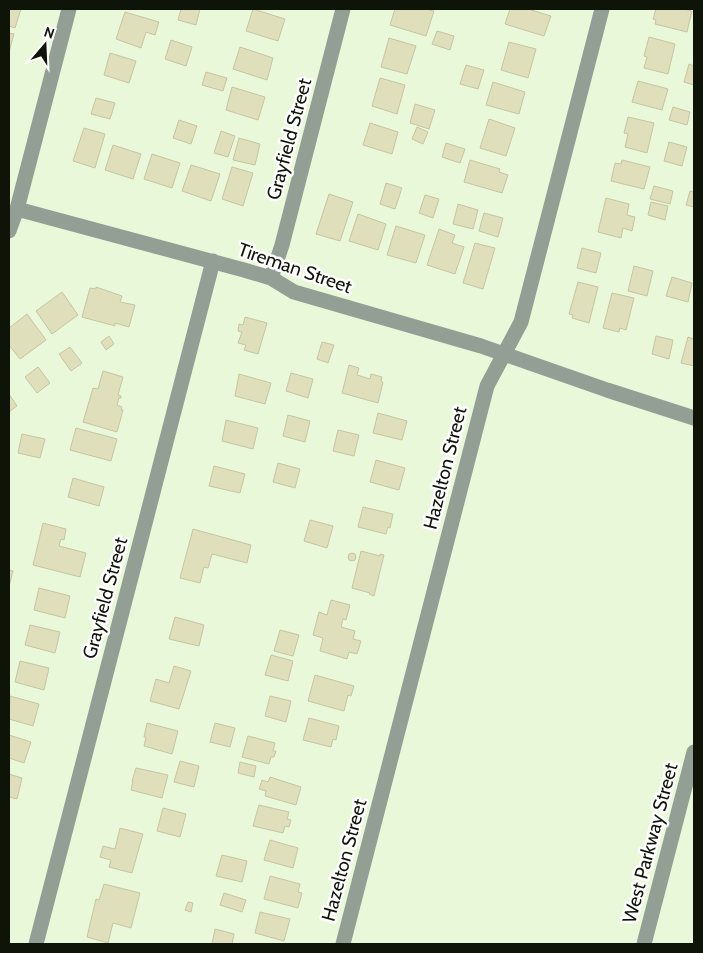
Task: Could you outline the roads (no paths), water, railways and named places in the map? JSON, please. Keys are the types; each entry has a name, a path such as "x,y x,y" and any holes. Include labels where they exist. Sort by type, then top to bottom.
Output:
{"street":[{"path":"9,231 17,209 69,9"},
{"name":"Grayfield Street","path":"271,278 282,245 343,9"},
{"name":"Hazelton Street","path":"343,944 487,386 521,322 602,9"},
{"name":"Tireman Street","path":"17,209 271,278 294,292 504,353 607,390 694,418"},
{"name":"Grayfield Street","path":"36,944 213,261"},
{"name":"West Parkway Street","path":"644,944 694,752"}]}
